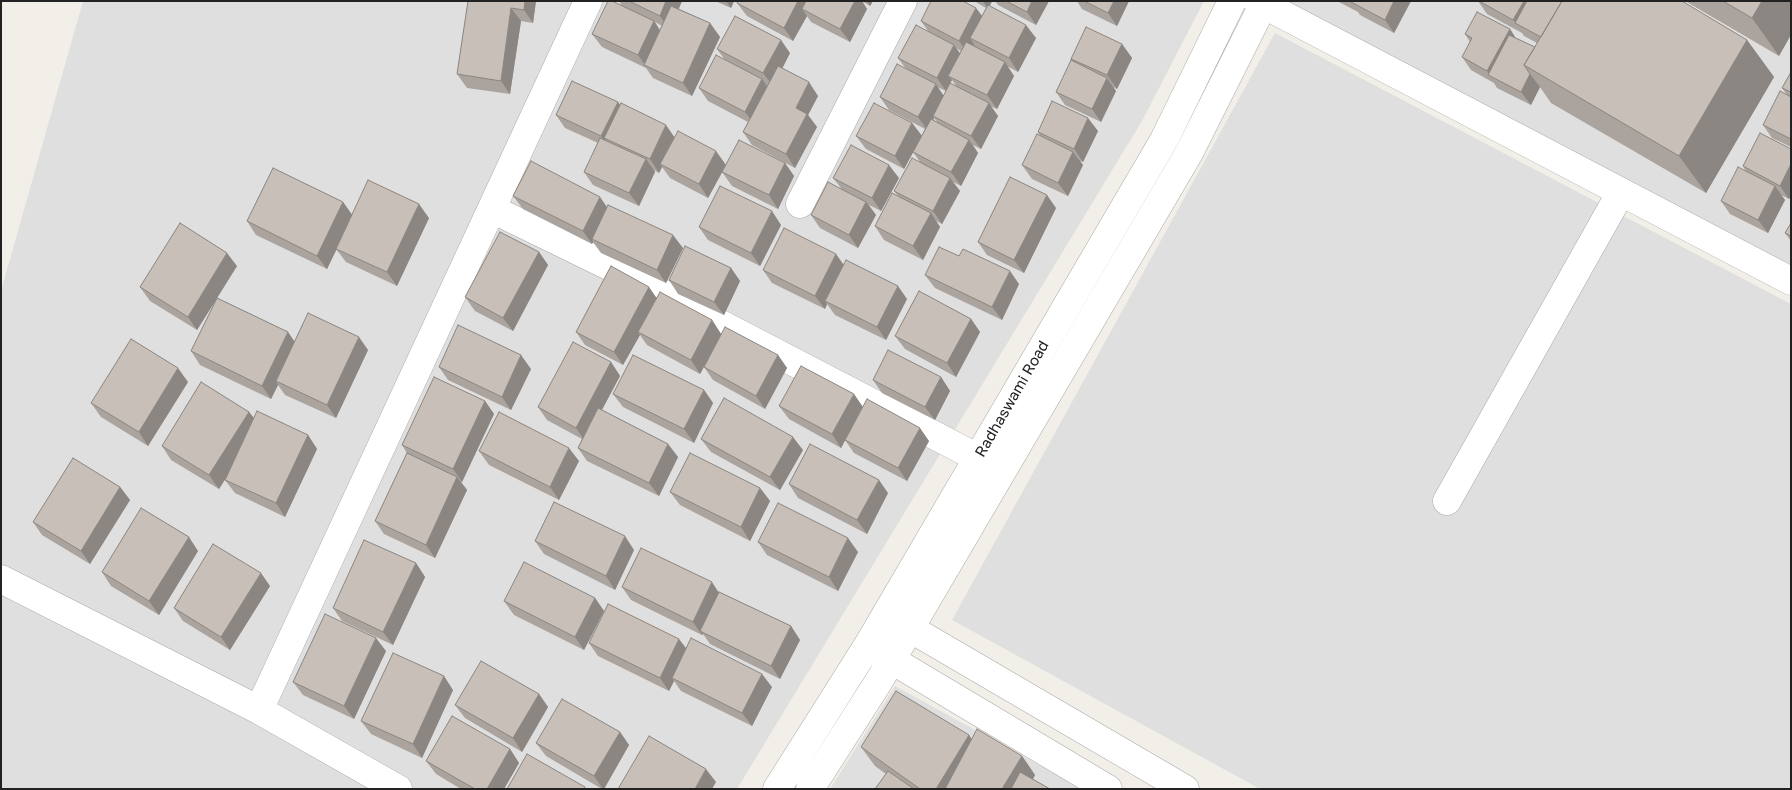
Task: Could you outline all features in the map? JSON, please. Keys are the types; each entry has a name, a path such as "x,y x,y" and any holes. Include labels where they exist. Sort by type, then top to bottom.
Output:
{"street":[{"path":"260,710 588,1"},
{"path":"800,204 903,1"},
{"name":"Radhaswami Road","path":"777,789 886,615 1164,140 1232,1"},
{"path":"1262,2 1791,281"},
{"name":"Radhaswami Road","path":"810,789 910,629 1189,153 1262,2"},
{"path":"1447,501 1621,192"},
{"path":"492,209 628,275 978,458"},
{"path":"1,579 260,710 398,789"},
{"path":"886,615 1185,789"},
{"path":"868,645 1108,789"}],"shaded area":[{"path":"83,1 1204,1 1142,121 737,789 1,789 1,291"},
{"path":"1287,1 1791,1 1791,270"},
{"path":"1275,33 1791,304 1791,789 1260,789 952,620"},
{"path":"895,686 1083,789 830,789"}],"building":[{"path":"468,1 525,1 524,10 511,8 501,81 457,74"},
{"path":"608,1 612,1 654,21 638,55 592,34"},
{"path":"629,1 666,1 660,16"},
{"path":"738,1 798,1 784,28 737,3"},
{"path":"806,1 855,1 840,29 802,9"},
{"path":"931,1 963,1 976,8 959,41 921,21"},
{"path":"1006,1 1032,1 1027,12"},
{"path":"1084,1 1114,1 1108,13"},
{"path":"1351,1 1394,1 1385,20"},
{"path":"1479,1 1524,1 1513,20"},
{"path":"1527,1 1562,1 1541,37 1515,23"},
{"path":"1562,1 1682,1 1747,40 1679,156 1524,65"},
{"path":"1723,1 1762,1 1752,18"},
{"path":"988,5 1026,25 1009,58 970,38"},
{"path":"671,6 710,23 683,83 644,65"},
{"path":"1477,12 1510,29 1487,71 1462,57 1472,38 1465,34"},
{"path":"735,16 781,40 763,73 717,49"},
{"path":"916,25 954,45 937,78 898,58"},
{"path":"1086,27 1122,44 1107,75 1071,59"},
{"path":"1509,35 1535,47 1524,65 1530,74 1521,92 1488,75"},
{"path":"966,42 1005,62 987,95 948,76"},
{"path":"716,55 762,79 745,112 699,88"},
{"path":"1071,60 1107,78 1092,109 1056,92"},
{"path":"897,64 936,84 918,117 880,97"},
{"path":"778,66 809,82 796,108 807,114 786,154 743,132"},
{"path":"1791,72 1791,92 1782,88"},
{"path":"572,81 618,102 601,136 556,115"},
{"path":"950,83 989,103 971,136 933,116"},
{"path":"1780,91 1791,97 1791,139 1763,125"},
{"path":"1052,101 1088,118 1074,149 1038,132"},
{"path":"621,103 666,125 650,159 604,138"},
{"path":"874,103 912,123 895,156 856,136"},
{"path":"931,119 969,140 951,172 913,152"},
{"path":"678,131 716,151 699,184 660,164"},
{"path":"1760,133 1791,149 1791,164 1780,186 1743,166"},
{"path":"1037,134 1073,152 1058,183 1022,165"},
{"path":"600,138 646,159 629,193 584,172"},
{"path":"739,140 785,163 769,195 722,172"},
{"path":"851,145 889,165 872,198 833,178"},
{"path":"912,158 950,178 933,211 894,191"},
{"path":"531,161 600,197 583,231 513,196"},
{"path":"1738,167 1775,186 1758,220 1721,201"},
{"path":"273,168 343,202 317,256 247,221"},
{"path":"1010,177 1047,195 1014,260 978,242"},
{"path":"368,180 419,204 387,272 336,249"},
{"path":"828,182 866,202 849,235 811,215"},
{"path":"720,186 772,211 751,253 699,227"},
{"path":"892,193 931,213 913,246 875,226"},
{"path":"608,205 673,235 657,270 592,239"},
{"path":"180,223 227,253 188,317 140,287"},
{"path":"1791,223 1791,236 1785,233"},
{"path":"784,228 836,254 815,296 763,270"},
{"path":"500,232 539,252 503,318 465,297"},
{"path":"685,246 731,268 714,302 669,280"},
{"path":"939,247 959,256 963,249 1010,271 992,307 925,275"},
{"path":"846,260 898,286 877,327 825,301"},
{"path":"611,266 649,287 614,352 576,332"},
{"path":"919,291 971,319 947,363 895,336"},
{"path":"660,292 712,320 691,360 638,332"},
{"path":"217,298 288,332 262,386 191,351"},
{"path":"308,313 359,337 327,405 276,381"},
{"path":"458,325 521,355 502,397 439,367"},
{"path":"725,327 778,355 756,396 704,367"},
{"path":"131,339 178,368 139,432 91,403"},
{"path":"573,342 611,362 576,428 538,407"},
{"path":"888,350 941,377 925,407 873,380"},
{"path":"633,355 704,390 684,429 613,394"},
{"path":"801,366 854,394 832,434 779,406"},
{"path":"434,377 485,401 453,469 402,445"},
{"path":"201,382 249,412 209,475 162,446"},
{"path":"724,398 793,437 770,477 701,439"},
{"path":"867,399 920,428 898,468 845,440"},
{"path":"598,408 668,444 649,483 578,448"},
{"path":"257,411 308,435 276,503 225,480"},
{"path":"499,412 569,448 550,487 479,451"},
{"path":"810,444 879,480 857,520 789,484"},
{"path":"407,453 457,477 426,545 375,521"},
{"path":"690,453 760,488 741,527 670,492"},
{"path":"73,458 120,487 81,551 33,522"},
{"path":"554,502 625,536 606,576 535,541"},
{"path":"778,503 848,538 829,577 758,542"},
{"path":"141,508 189,537 149,601 102,572"},
{"path":"364,540 416,563 383,632 333,608"},
{"path":"213,544 261,573 221,637 174,608"},
{"path":"641,548 712,582 693,622 622,587"},
{"path":"524,562 595,598 575,637 504,601"},
{"path":"719,592 791,626 771,666 700,631"},
{"path":"608,604 679,639 660,678 589,643"},
{"path":"325,614 376,638 344,706 293,682"},
{"path":"691,638 762,674 742,713 672,678"},
{"path":"393,653 444,676 413,744 361,721"},
{"path":"481,661 539,694 513,738 455,705"},
{"path":"896,691 969,735 936,789 920,789 861,747"},
{"path":"562,699 620,732 594,776 536,743"},
{"path":"452,716 510,749 487,789 475,789 426,761"},
{"path":"977,729 1022,756 1002,789 945,789"},
{"path":"649,736 706,769 695,789 618,789"},
{"path":"527,754 585,787 584,789 507,789"},
{"path":"888,771 914,789 875,789"},
{"path":"1020,772 1050,789 1011,789"}]}
